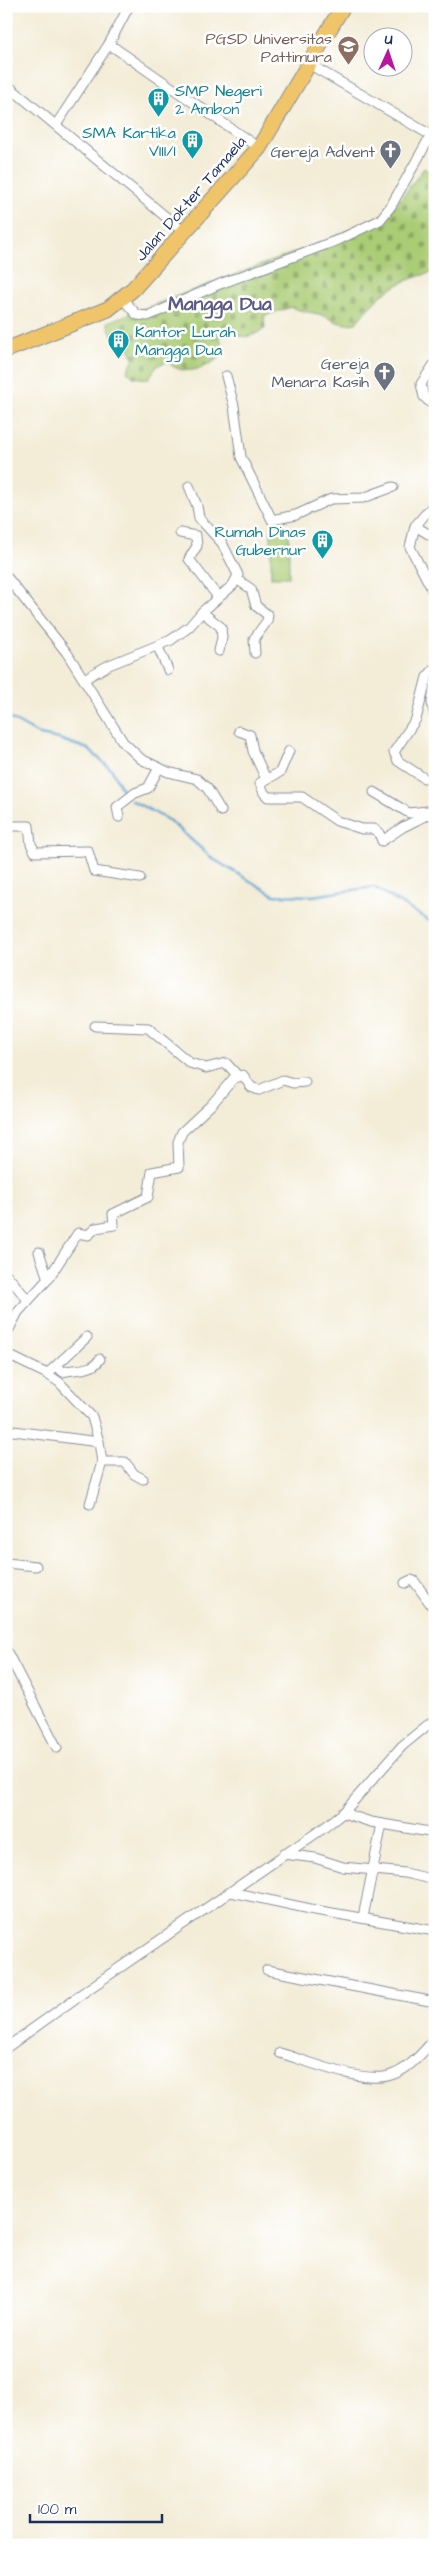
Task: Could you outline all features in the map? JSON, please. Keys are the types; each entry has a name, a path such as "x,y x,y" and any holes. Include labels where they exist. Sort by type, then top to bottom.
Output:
{"main road":[{"name":"Jalan Dokter Tamaela","path":"6,350 48,331 91,317 123,299 259,148 343,6"}],"street":[{"path":"56,125 109,44 129,6"},
{"path":"109,44 259,148"},
{"path":"123,299 137,316 148,316 220,284 338,240 372,224 387,212 433,134 309,64"},
{"path":"6,84 184,232"},
{"path":"435,363 421,384 424,397 435,407"},
{"path":"226,376 234,406 241,457 272,520 296,515 331,499 363,498 393,487"},
{"path":"189,486 198,506 199,518 222,543 238,575 238,580 250,589 256,606 268,615 267,621 254,639 255,653"},
{"path":"435,503 415,526 410,547 435,595"},
{"path":"415,526 435,538"},
{"path":"180,533 196,536 197,546 189,559 218,597"},
{"path":"6,576 58,641 123,742 137,756 160,768 168,772 197,779 207,788 221,811"},
{"path":"84,679 117,661 148,648 158,647 183,631 238,580"},
{"path":"202,612 221,627 222,638 219,651"},
{"path":"158,647 168,670"},
{"path":"424,778 398,761 394,752 416,719 427,677 435,668"},
{"path":"435,682 432,703 435,717"},
{"path":"240,731 250,735 253,751 266,779"},
{"path":"289,751 283,768 261,781 260,786 268,797 302,797 337,821 362,829 374,829 379,833 382,841 403,826 435,810"},
{"path":"120,817 117,807 135,793 148,788 160,768"},
{"path":"374,792 409,813 435,810"},
{"path":"6,826 29,826 31,844 35,852 88,851 94,871 140,878"},
{"path":"95,1026 148,1028 190,1063 206,1068 226,1063 238,1076"},
{"path":"6,1335 18,1312 48,1279 78,1233 88,1235 96,1228 114,1225 113,1214 148,1197 152,1172 179,1167 178,1142 182,1132 238,1076 243,1075 251,1087 259,1090 283,1080 293,1083 305,1082"},
{"path":"39,1252 48,1279"},
{"path":"6,1274 28,1300"},
{"path":"48,1374 88,1337"},
{"path":"6,1354 48,1374 59,1382 92,1417 102,1462 90,1504"},
{"path":"57,1366 63,1372 72,1368 88,1369 100,1359"},
{"path":"6,1430 99,1442"},
{"path":"102,1462 125,1462 134,1474 143,1479"},
{"path":"6,1563 36,1566"},
{"path":"405,1583 411,1580 414,1581 435,1610"},
{"path":"6,1650 57,1748"},
{"path":"6,2048 343,1813 402,1746 435,1719"},
{"path":"343,1813 382,1824 435,1833"},
{"path":"363,1917 382,1824"},
{"path":"284,1854 315,1858 344,1867 435,1880"},
{"path":"231,1892 435,1931"},
{"path":"267,1970 435,2002"},
{"path":"280,2053 362,2077 389,2076 423,2054 435,2038"}],"green space":[{"path":"424,168 435,176 435,272 410,279 390,289 356,323 342,323 322,315 291,307 264,316 265,329 253,335 245,337 233,332 220,337 224,355 203,367 181,370 167,362 158,365 148,379 133,377 127,371 134,358 129,348 112,336 107,322 323,242 391,211"},
{"path":"271,531 289,531 289,577 271,577"}],"waterway":[{"path":"6,716 40,735 88,749 112,770 126,797"},
{"path":"131,800 170,821 213,859 274,895 312,896 374,887 428,920 435,919"}],"place":[{"name":"PGSD Universitas Pattimura","path":"348,66"},
{"name":"SMP Negeri 2 Ambon","path":"159,118"},
{"name":"SMA Kartika VIII/I","path":"192,160"},
{"name":"Gereja Advent","path":"391,170"},
{"name":"Kantor Lurah Mangga Dua","path":"119,359"},
{"name":"Gereja Menara Kasih","path":"385,391"},
{"name":"Rumah Dinas Gubernur","path":"322,559"}],"district":[{"name":"Mangga Dua","path":"220,303"}]}
